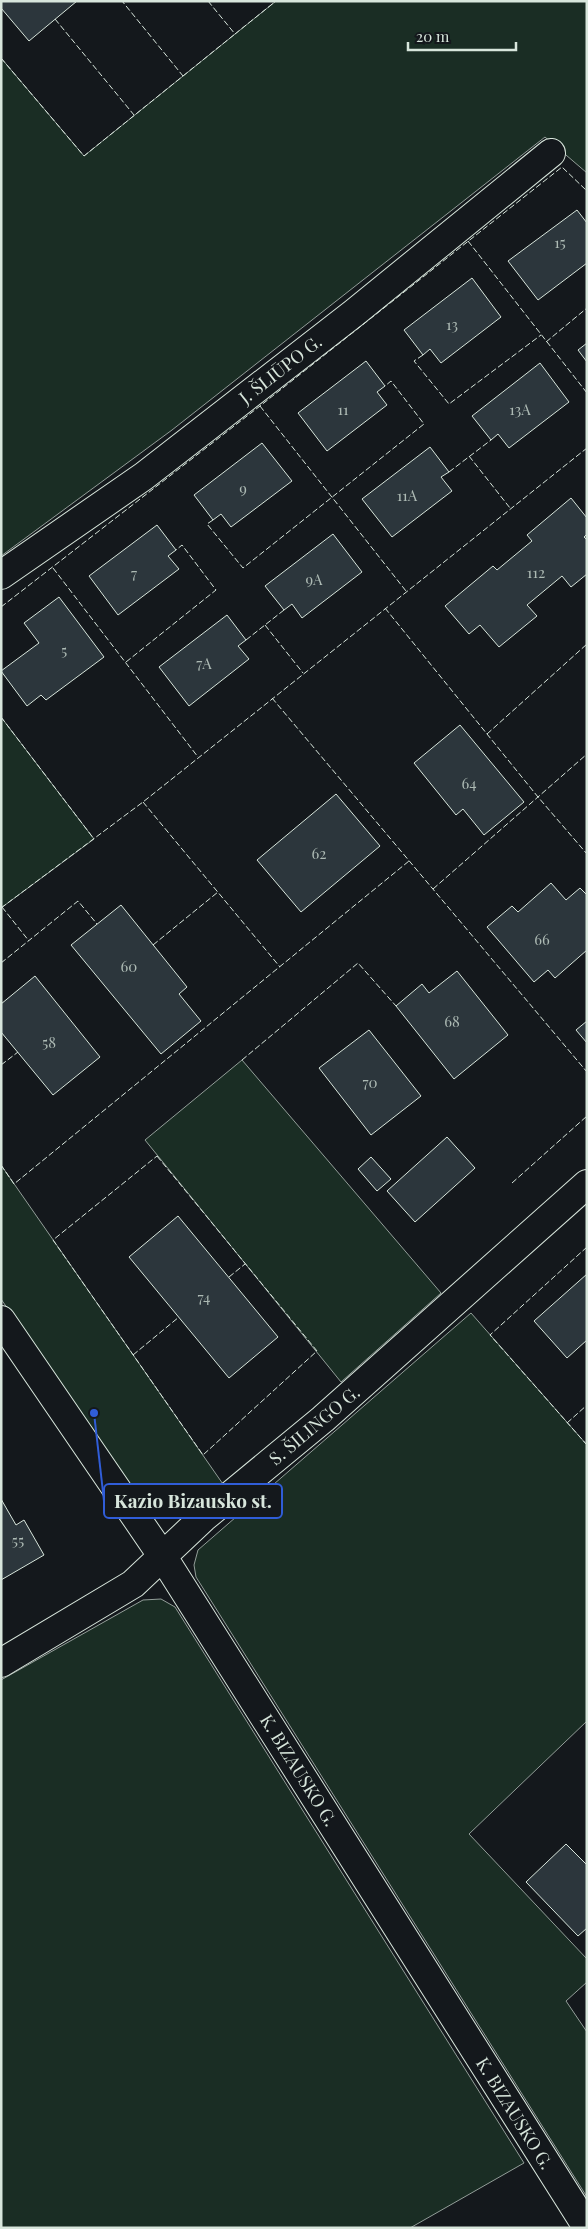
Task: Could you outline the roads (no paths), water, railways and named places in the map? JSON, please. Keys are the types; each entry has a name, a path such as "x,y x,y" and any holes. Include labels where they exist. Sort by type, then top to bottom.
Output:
{"street":[{"name":"J. ŠLIŪPO G.","path":"1,575 144,476 354,313 551,153"},
{"name":"S. ŠILINGO G.","path":"1,1663 133,1584 203,1518 323,1419 587,1184"},
{"name":"K. BIZAUSKO G.","path":"1,1320 163,1557 587,2228"}],"place":[{"name":"Kazio Bizausko st.","path":"94,1413"}]}
